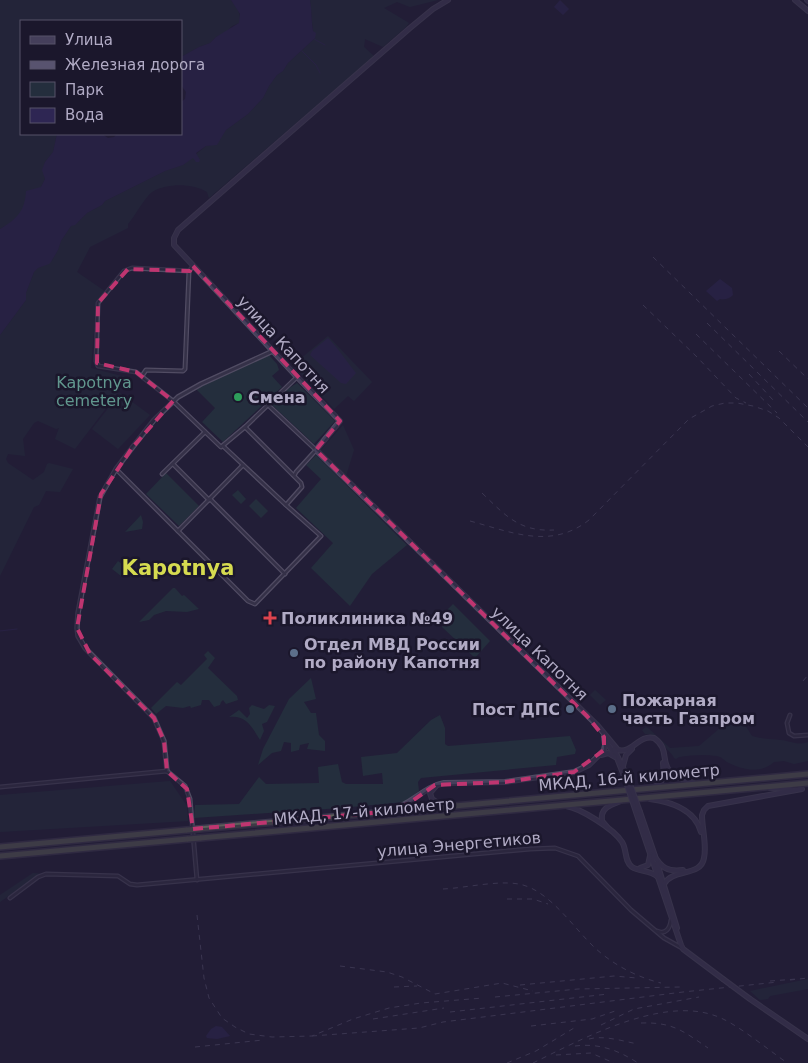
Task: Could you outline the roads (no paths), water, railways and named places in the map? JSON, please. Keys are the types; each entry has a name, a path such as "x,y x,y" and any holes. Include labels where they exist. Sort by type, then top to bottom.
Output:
{"highway":[{"name":"МКАД, 16-й километр","path":"452,806 808,774"},
{"name":"МКАД, 16-й километр","path":"558,806 808,783"},
{"name":"МКАД, 17-й километр","path":"0,847 452,806"},
{"name":"МКАД, 17-й километр","path":"0,856 558,806"}],"main road":[{"name":"улица Капотня","path":"448,0 433,9 410,28 178,230 174,238 174,245 340,421 316,450 590,720"},
{"path":"795,0 808,11"},
{"path":"590,720 604,737 626,776"},
{"path":"590,720 618,750 623,751 644,738 654,738 662,747 665,764 669,772 676,778 696,784"},
{"path":"383,812 408,804 433,786 439,784 505,782 568,774 586,767 598,757 605,748 604,737"},
{"path":"623,766 628,752 642,741 650,738 657,742 662,754 664,775 658,785 651,788"},
{"path":"612,744 623,766 684,949"},
{"path":"598,757 608,753 616,758"},
{"path":"439,784 431,791 432,799 438,804 452,806"},
{"path":"752,788 802,789"},
{"path":"663,884 670,877 696,869 703,863 705,853 702,815 708,806 808,788"},
{"path":"643,798 662,801 688,811 695,818 701,831 703,859 702,863 695,868 669,870 661,866 652,853"},
{"path":"625,800 604,809 602,820 624,843 632,866 646,867 652,853"},
{"path":"558,806 568,806 581,811 612,833 622,842 630,864 637,869 654,874 663,884 671,916 684,949"},
{"name":"улица Энергетиков","path":"684,949 750,1000 808,1039"}],"street":[{"path":"141,376 146,370 183,371 184,369 189,271 193,266"},
{"path":"116,469 252,604 255,604 321,536 223,446 218,445 173,401 136,372 98,366 97,364 98,303 128,269 189,271"},
{"path":"197,880 190,799 185,786 167,771 164,741 154,718 90,654 78,636 78,613 97,508 101,494 116,469 154,420 173,401 201,384 273,351"},
{"path":"223,446 297,377"},
{"path":"268,405 316,450 294,476"},
{"path":"245,427 301,483 302,487 286,505"},
{"path":"162,474 205,432"},
{"path":"173,464 285,574"},
{"path":"178,531 243,465"},
{"path":"790,715 787,723 789,733 794,736 808,734"},
{"path":"0,787 167,771"},
{"name":"улица Энергетиков","path":"10,898 38,876 46,874 118,876 133,885 555,848 572,853 585,862 632,910 671,943 684,949"},
{"path":"654,929 660,932 667,931 670,926 671,916"}],"water":[{"path":"231,0 310,0 313,31 316,33 315,38 277,75 263,98 248,114 226,130 217,145 206,146 196,153 200,160 199,162 196,162 193,158 183,165 165,171 105,201 102,205 87,213 75,225 71,226 51,262 34,272 26,293 26,300 0,335 0,229 19,214 24,204 26,191 41,187 45,179 42,170 45,162 53,152 57,135 104,135 108,138 116,135 182,135 182,101 185,99 186,92 182,86 182,56 210,43 216,37 239,23 240,14"},
{"path":"560,0 569,9 563,15 554,7"},
{"path":"720,279 732,288 733,295 717,301 706,291"},
{"path":"328,338 356,373 346,384 341,383 310,355 312,351"},
{"path":"216,1026 222,1027 230,1036 217,1039 207,1038 206,1036 211,1029"}],"waterway":[{"path":"314,39 325,45"},
{"path":"302,51 316,65 320,73"},
{"path":"0,631 17,629"}],"railway":[{"path":"653,257 808,408"},
{"path":"643,305 736,398 746,403"},
{"path":"707,323 808,422"},
{"path":"696,334 777,413"},
{"path":"779,351 808,379"},
{"path":"749,374 773,400"},
{"path":"470,521 531,536 560,534 575,529 589,520 689,419 712,406 725,403 737,403 768,411 779,418 808,447"},
{"path":"482,493 506,515 522,525 542,530 554,530"},
{"path":"803,681 808,675"},
{"path":"443,889 505,883 514,883 533,889 552,903 594,947 609,959 625,969 661,983"},
{"path":"507,899 533,899 548,904"},
{"path":"197,915 204,978 209,998 222,1018 249,1034 272,1037 312,1036 353,1019 389,1008 421,1003 483,998"},
{"path":"340,966 387,972 402,977 435,994 502,983 533,991"},
{"path":"520,985 614,976 637,978"},
{"path":"790,980 808,978"},
{"path":"770,981 797,979"},
{"path":"312,1036 419,1028 443,1022 778,982"},
{"path":"394,987 417,986"},
{"path":"495,997 578,989 680,987"},
{"path":"450,1012 608,994"},
{"path":"601,1025 634,1009 699,997"},
{"path":"373,1019 444,1008"},
{"path":"531,1026 592,1019 618,1010"},
{"path":"533,1063 573,1043 620,1024 645,1016 692,1011 713,1015 731,1023 786,1062"},
{"path":"641,1023 670,1026 708,1048"},
{"path":"507,1063 536,1051 574,1028"},
{"path":"589,1039 607,1038 638,1044"},
{"path":"195,1047 263,1040"},
{"path":"575,1046 584,1045 608,1048 638,1063"},
{"path":"556,1055 591,1053 614,1063"}],"place":[{"name":"Смена","path":"238,397"},
{"name":"Поликлиника №49","path":"270,618"},
{"name":"Отдел МВД России по району Капотня","path":"294,653"},
{"name":"Пост ДПС","path":"570,709"},
{"name":"Пожарная часть Газпром","path":"612,709"}],"district":[{"name":"Kapotnya","path":"178,568"}],"park label":[{"name":"Kapotnya cemetery","path":"94,391"}]}
